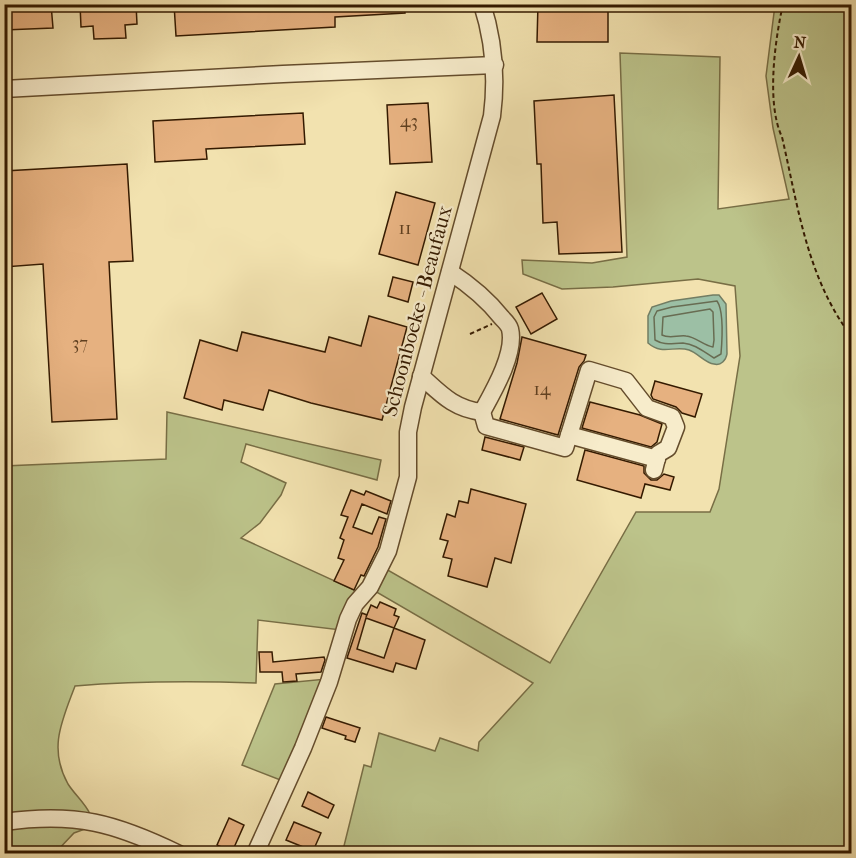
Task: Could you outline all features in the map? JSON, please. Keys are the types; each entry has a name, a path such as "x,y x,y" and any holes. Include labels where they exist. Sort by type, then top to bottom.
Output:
{"street":[{"name":"Schoonboeke - Beaufaux","path":"255,854 303,748 329,682 348,619 355,604 370,586 388,551 408,477 408,432 412,407 490,123 495,65 493,46 482,4"},
{"path":"4,90 495,65"},
{"path":"450,272 475,289 510,328 510,347 499,381 482,412 486,426 565,448 569,435 589,370 626,381 647,408 672,417 676,427 668,448 658,454 655,465 569,435"},
{"path":"421,376 450,402 467,411 482,412"},
{"path":"4,822 45,818 87,819 151,840 179,854"}],"path":[{"path":"783,4 775,53 776,124 782,136 813,267 829,303 852,337"},
{"path":"470,334 503,320"}],"shaded area":[{"path":"775,5 851,5 851,853 342,854 364,765 371,767 379,733 435,751 440,738 478,751 479,742 533,683 373,590 386,569 550,663 636,512 710,512 719,489 740,356 735,286 698,279 562,289 523,274 522,260 592,263 627,257 620,53 720,57 718,209 789,199 773,128 766,76"},
{"path":"167,412 381,460 377,480 246,444 241,462 286,483 281,495 260,523 241,538 361,593 341,630 258,620 256,683 165,682 75,686 59,735 59,758 68,784 90,814 5,817 4,466 166,459"},
{"path":"326,679 283,781 242,765 275,684"},
{"path":"64,821 85,829 74,833 55,853 5,854 4,827"}],"water":[{"path":"719,295 726,304 727,354 723,362 711,363 689,350 664,350 648,343 648,316 652,307 671,301"}],"building":[{"path":"4,4 51,4 53,28 4,30"},
{"path":"80,4 136,4 137,24 125,25 126,38 94,39 93,26 81,27"},
{"path":"174,4 404,4 405,13 335,17 335,27 176,36"},
{"path":"538,4 608,4 608,42 537,42"},
{"path":"614,95 622,252 559,254 557,222 543,223 541,164 537,164 534,101"},
{"path":"428,103 432,162 390,164 387,105"},
{"path":"303,113 305,144 206,149 207,159 155,162 153,121"},
{"path":"127,164 133,261 109,262 117,419 52,422 43,264 4,267 4,171"},
{"path":"396,192 435,203 418,265 379,254"},
{"path":"393,277 413,282 408,302 388,296"},
{"path":"542,293 557,319 531,334 516,307"},
{"path":"369,316 407,327 382,420 269,390 263,410 224,400 222,410 184,398 200,340 237,351 242,332 325,352 329,337 361,346"},
{"path":"522,337 586,355 579,367 558,435 500,419 517,363"},
{"path":"655,381 702,394 695,417 653,399 651,395"},
{"path":"590,402 640,415 662,424 657,442 651,447 582,428"},
{"path":"485,437 524,447 520,460 482,450"},
{"path":"585,450 644,466 644,473 651,480 657,480 664,474 674,477 670,490 645,484 641,498 577,480"},
{"path":"471,489 526,504 511,563 495,558 487,587 448,576 452,559 443,557 448,541 440,539 447,514 455,517 459,501 468,503"},
{"path":"351,490 364,495 366,491 391,501 387,514 362,504 353,527 372,534 379,517 386,519 378,547 364,576 361,575 354,590 334,581 344,560 338,558 344,540 340,538 348,517 341,515"},
{"path":"380,602 396,609 394,615 399,617 394,628 425,640 416,669 396,663 393,672 347,658 362,613 367,615 371,605 377,608","holes":["366,618 394,628 384,658 357,649"]},
{"path":"259,652 272,652 273,662 324,657 325,660 321,672 296,674 297,681 283,682 282,672 260,672"},
{"path":"326,717 360,728 355,742 345,739 346,736 322,728"},
{"path":"308,792 334,805 328,818 302,806"},
{"path":"229,818 244,825 232,852 217,845"},
{"path":"294,822 321,833 313,851 286,840"}]}
